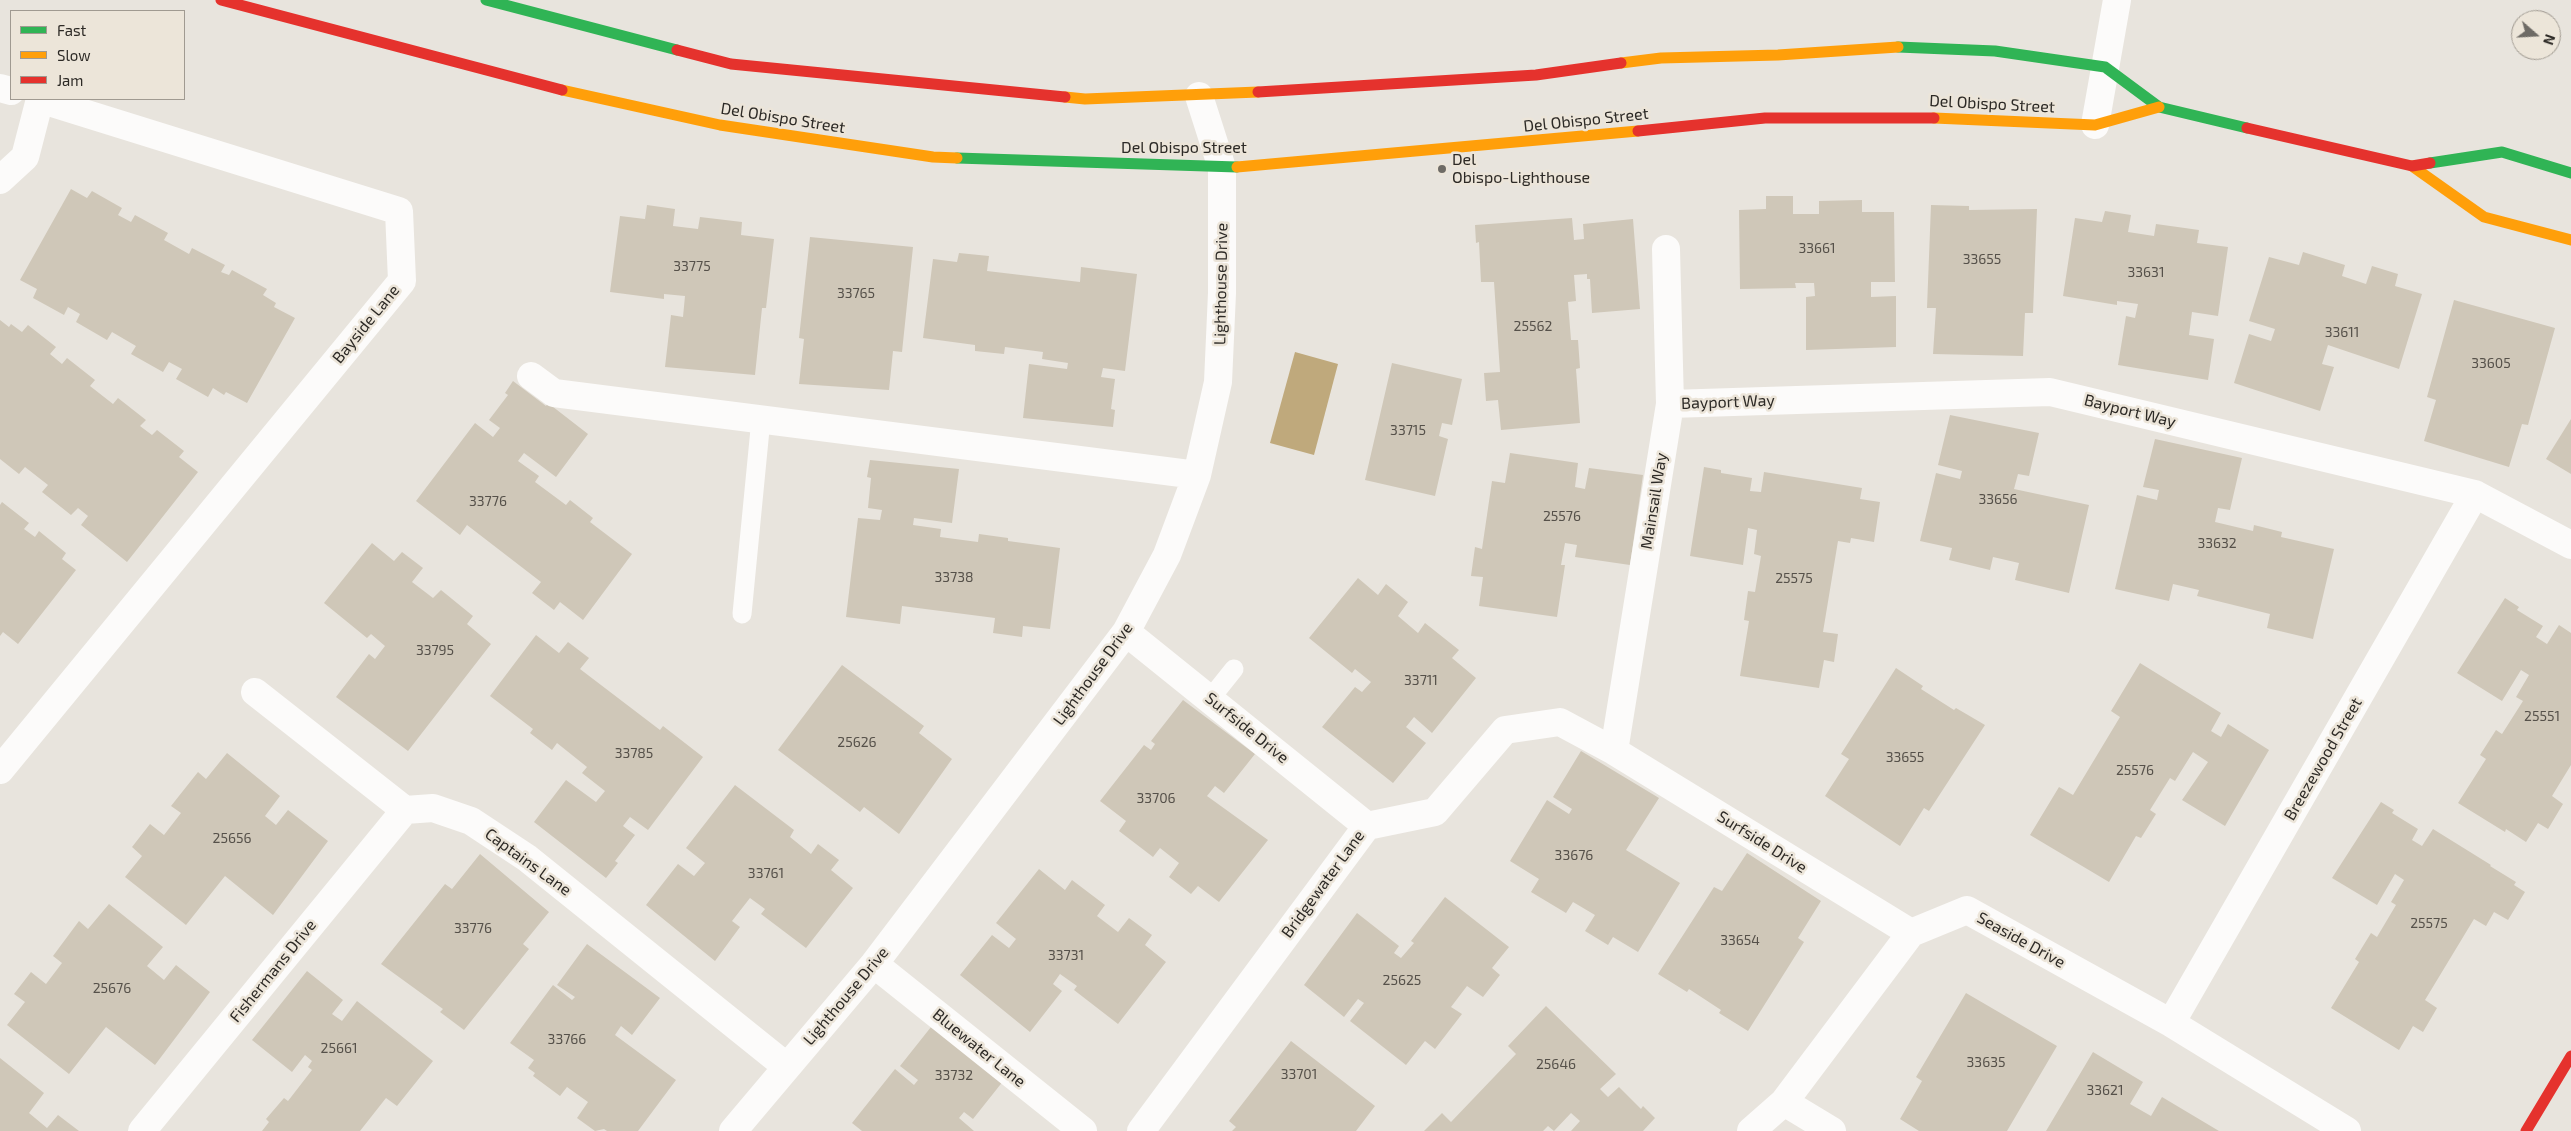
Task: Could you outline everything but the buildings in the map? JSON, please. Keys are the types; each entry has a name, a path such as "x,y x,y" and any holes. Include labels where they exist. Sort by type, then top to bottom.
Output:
{"main road":[{"name":"Del Obispo Street","path":"221,0 596,99 740,128 933,157 1222,168 1580,138 1765,118 1902,116 2095,125 2159,107"},
{"name":"Del Obispo Street","path":"486,0 731,64 1085,99 1200,96 1536,75 1661,58 1778,55 1890,47 1995,51 2105,67 2159,107 2412,166 2502,152 2571,172"},
{"name":"Del Obispo Street","path":"2412,166 2484,217 2571,240"},
{"path":"2526,1131 2571,1056"}],"street":[{"path":"2095,125 2117,0"},
{"name":"Lighthouse Drive","path":"733,1131 874,964 1126,632 1167,555 1196,475 1218,382 1222,293 1222,168 1200,96"},
{"path":"0,180 25,156 39,100"},
{"name":"Bayside Lane","path":"0,770 402,281 399,211 42,100"},
{"name":"Mainsail Way","path":"1614,751 1670,404 1666,249"},
{"path":"530,376 554,393 1196,475"},
{"name":"Bayport Way","path":"1670,404 2050,392 2475,494 2571,545"},
{"name":"Breezewood Street","path":"2171,1023 2475,494"},
{"name":"Surfside Drive","path":"1126,632 1367,826"},
{"path":"255,692 405,810"},
{"name":"Bridgewater Lane","path":"1141,1131 1367,826 1435,812 1505,730 1560,722 1614,751"},
{"name":"Surfside Drive","path":"1614,751 1911,933"},
{"name":"Captains Lane","path":"405,810 433,808 471,821 527,858 787,1067"},
{"name":"Fishermans Drive","path":"142,1131 405,810"},
{"name":"Seaside Drive","path":"1911,933 1967,910 2171,1023 2347,1131"},
{"path":"1751,1131 1784,1102 1911,933"},
{"name":"Bluewater Lane","path":"874,964 1083,1131"},
{"path":"1784,1102 1832,1131"}],"lane":[{"path":"742,614 761,419"},
{"path":"1210,699 1234,669"}],"shaded area":[{"path":"1295,352 1338,364 1314,455 1270,443"}],"traffic: fast":[{"path":"486,0 677,50"},
{"path":"1898,47 1995,51 2105,67 2159,107 2247,128"},
{"path":"2430,163 2502,152 2571,173"},
{"path":"957,158 1237,167"}],"traffic: slow":[{"path":"1621,63 1661,58 1778,55 1898,47"},
{"path":"562,90 720,125 933,157 957,158"},
{"path":"1065,97 1085,99 1258,92"},
{"path":"1934,118 2095,125 2159,107"},
{"path":"1237,167 1638,131"},
{"path":"2412,166 2484,217 2571,240"}],"traffic: jam":[{"path":"221,0 562,90"},
{"path":"677,50 731,64 1065,97"},
{"path":"1258,92 1536,75 1621,63"},
{"path":"1638,131 1765,118 1934,118"},
{"path":"2247,128 2412,166 2430,163"},
{"path":"2526,1131 2571,1056"}],"place":[{"name":"Del Obispo-Lighthouse","path":"1442,169"}]}
